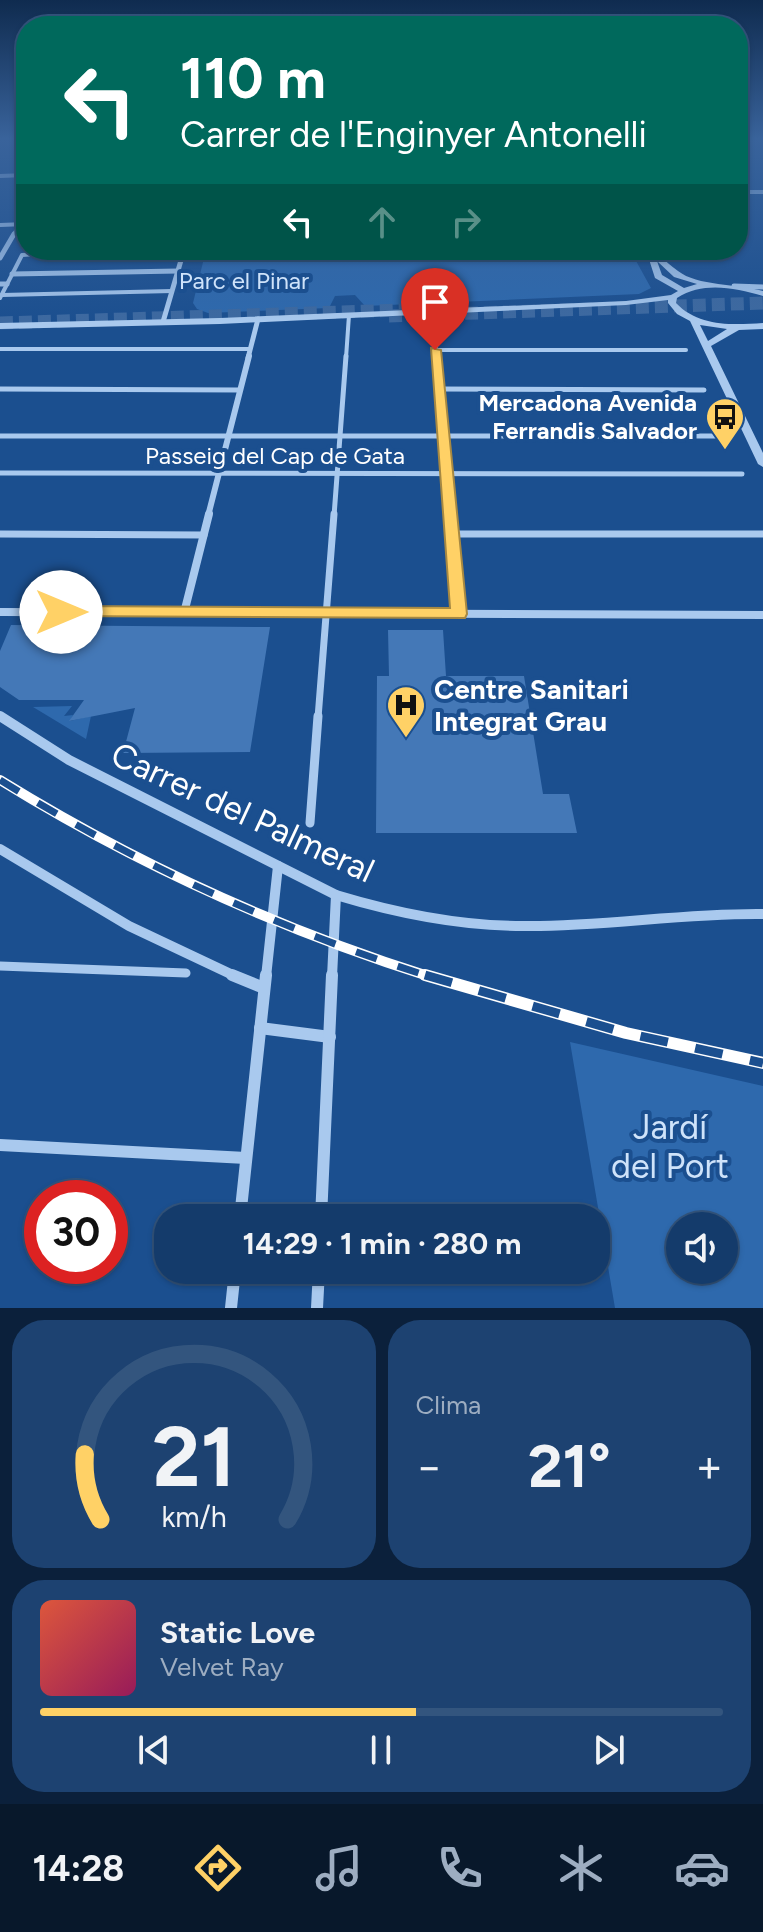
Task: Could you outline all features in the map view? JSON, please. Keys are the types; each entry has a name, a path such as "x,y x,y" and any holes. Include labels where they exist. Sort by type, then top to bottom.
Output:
{"street":[{"path":"0,258 16,234"},
{"path":"19,260 1,296 172,291"},
{"path":"163,322 181,260"},
{"path":"653,260 658,276 682,290"},
{"path":"661,260 677,275 708,285"},
{"path":"12,274 178,271"},
{"path":"0,284 7,284"},
{"path":"0,325 258,319 626,303 673,297 682,290 708,285 762,292"},
{"path":"673,297 672,303 677,310"},
{"path":"626,303 677,310 693,319 736,328 763,326"},
{"path":"432,311 459,614"},
{"path":"310,823 349,315"},
{"path":"184,613 258,319"},
{"path":"693,319 763,464"},
{"path":"705,346 736,328"},
{"path":"0,349 250,349"},
{"path":"435,350 686,350"},
{"path":"0,389 240,390"},
{"path":"439,389 704,390"},
{"name":"Passeig del Cap de Gata","path":"0,436 724,436"},
{"name":"Passeig del Cap de Gata","path":"0,473 742,474"},
{"path":"0,534 204,535"},
{"path":"452,534 763,534"},
{"path":"0,612 763,615"},
{"name":"Carrer del Palmeral","path":"0,716 69,760 336,895 365,904 444,921 550,926 763,914"},
{"path":"0,849 46,880 195,961 264,988"},
{"path":"241,1204 278,866"},
{"path":"322,1204 336,895"},
{"path":"0,966 186,973"},
{"path":"260,1028 330,1037"},
{"path":"0,1145 246,1158"},
{"path":"231,1308 234,1284"},
{"path":"317,1308 318,1284"}],"green space":[{"name":"Parc el Pinar","path":"204,260 636,260 651,288 639,294 365,306 355,295 335,296 329,308 208,313 197,309 193,303"},
{"path":"72,706 64,716 73,715 70,721 91,716 86,739 33,707"},
{"name":"Jardí del Port","path":"570,1042 763,1086 763,1308 615,1308 610,1278 610,1204 597,1204"}],"building":[{"path":"11,625 270,627 250,752 123,753 135,708 69,721 84,700 19,700 0,687 0,651"},
{"path":"388,630 443,630 446,676 524,676 543,794 569,794 577,833 376,833 377,676 389,676"}],"tunnel":[{"path":"389,316 763,303"},
{"path":"0,323 402,310"}],"railway":[{"path":"0,780 103,839 210,892 319,938 425,975"},
{"path":"425,975 626,1033 763,1063"},
{"path":"425,975 431,977"}],"place":[{"name":"Mercadona Avenida Ferrandis Salvador","path":"725,451"},
{"name":"Centre Sanitari Integrat Grau","path":"406,739"}],"route":[{"path":"61,612 459,614 435,350"}]}
